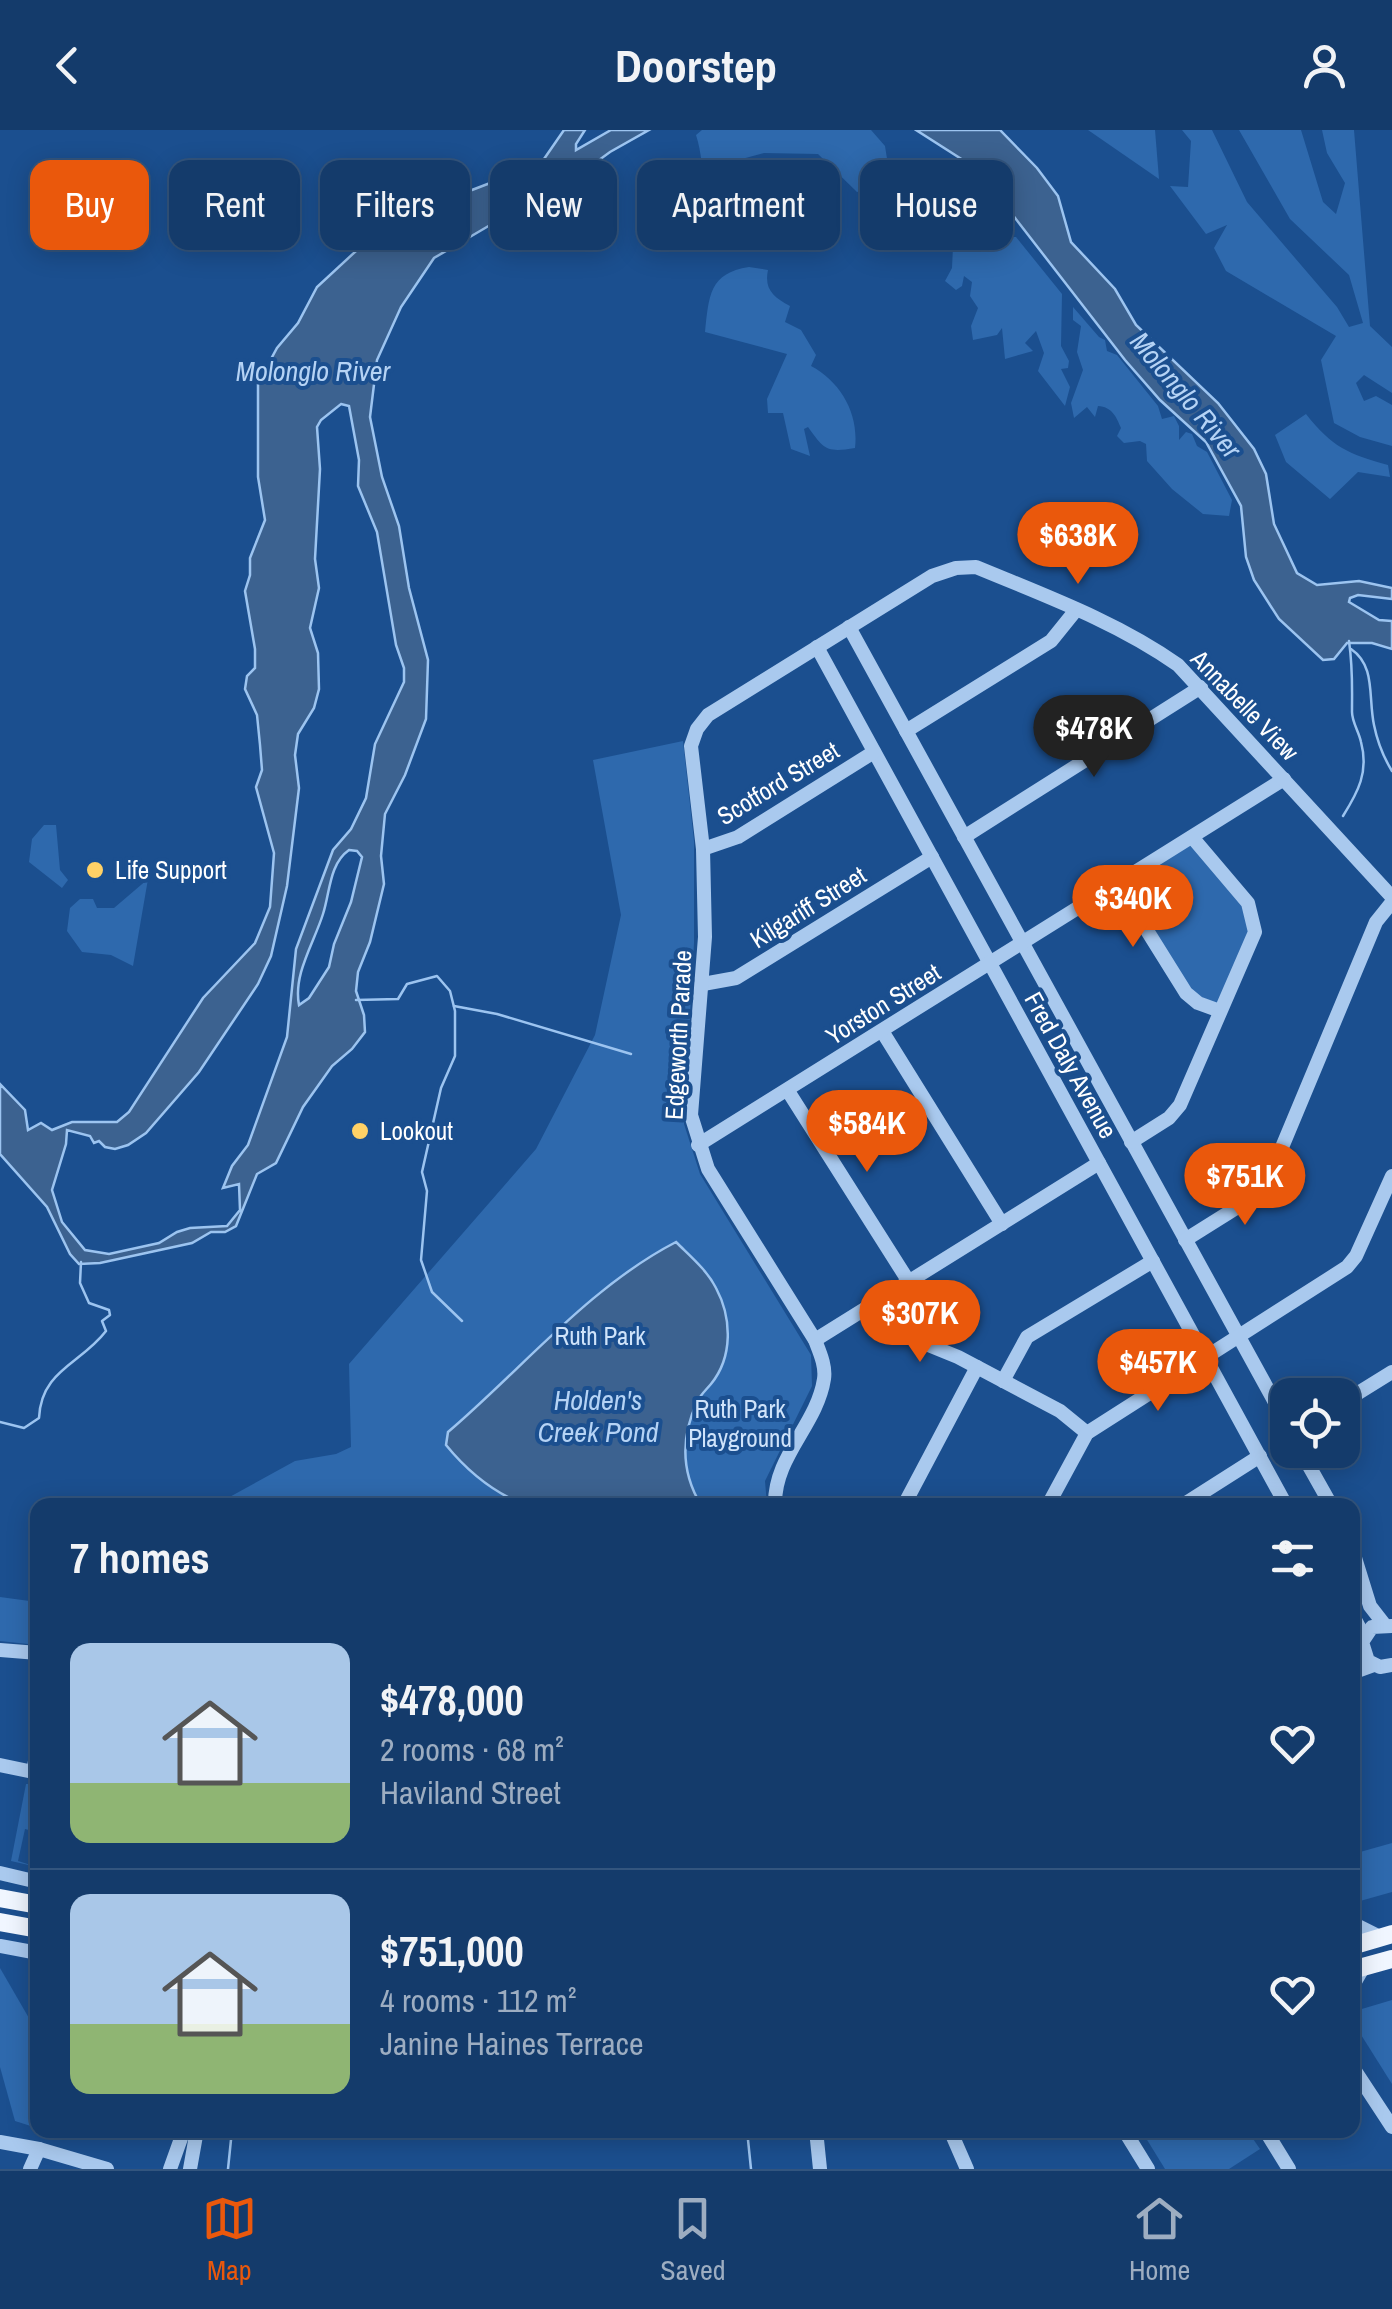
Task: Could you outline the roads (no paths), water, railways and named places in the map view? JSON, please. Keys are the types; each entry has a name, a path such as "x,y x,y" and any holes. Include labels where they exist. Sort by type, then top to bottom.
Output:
{"main road":[{"path":"0,1898 30,1904"},
{"path":"0,1922 30,1928"},
{"path":"1360,1944 1388,1935"},
{"path":"1360,1968 1392,1959"}],"street":[{"name":"Annabelle View","path":"817,647 932,576 956,568 976,568 1076,610 1143,640 1178,665 1392,900"},
{"path":"906,731 1051,641 1076,610"},
{"name":"Fred Daly Avenue","path":"848,628 1270,1394"},
{"name":"Fred Daly Avenue","path":"817,647 1282,1498"},
{"name":"Edgeworth Parade","path":"775,1498 780,1468 816,1403 824,1378 815,1340 708,1169 691,1114 703,984 703,848 692,746 697,729 708,715 817,647"},
{"path":"964,837 1201,687"},
{"name":"Scotford Street","path":"703,848 738,836 874,752"},
{"name":"Yorston Street","path":"698,1144 1284,779"},
{"path":"1132,1142 1170,1118 1180,1105 1255,932 1248,904 1192,837"},
{"name":"Kilgariff Street","path":"703,984 736,978 932,857"},
{"path":"1118,884 1186,993 1198,1003 1220,1011"},
{"path":"1185,1240 1252,1198 1270,1176 1376,922 1392,900"},
{"path":"882,1032 1002,1224"},
{"path":"788,1090 909,1282"},
{"path":"815,1340 1099,1163"},
{"path":"1052,1498 1087,1433 1347,1267 1356,1256 1392,1176"},
{"path":"1003,1381 1028,1337 1152,1261"},
{"path":"876,1302 900,1333 977,1367 1060,1411 1087,1433"},
{"path":"908,1498 977,1367"},
{"path":"1360,1392 1392,1372"},
{"path":"1193,1498 1260,1456"},
{"path":"1310,1468 1327,1498"},
{"path":"1360,1574 1370,1606 1389,1625"},
{"path":"1364,1636 1372,1627 1389,1625"},
{"path":"1360,1629 1376,1665"},
{"path":"0,1650 30,1652"},
{"path":"0,1765 30,1771"},
{"path":"0,1873 30,1880"},
{"path":"1360,1926 1388,1935"},
{"path":"0,1946 30,1951"},
{"path":"1360,2078 1392,2127"},
{"path":"174,2169 182,2138"},
{"path":"190,2169 195,2138"},
{"path":"817,2138 820,2169"},
{"path":"953,2138 967,2169"},
{"path":"1129,2138 1148,2169"},
{"path":"1270,2138 1289,2169"},
{"path":"0,2142 107,2169"},
{"path":"30,2169 38,2149"}],"water":[{"name":"Molonglo River","path":"564,130 585,130 576,150 611,130 649,130 599,160 542,160"},
{"name":"Molonglo River","path":"916,130 1000,130 1037,168 1058,196 1071,242 1115,289 1136,325 1218,403 1254,449 1266,474 1274,524 1297,573 1317,585 1359,581 1392,588 1392,599 1358,595 1349,602 1379,620 1392,621 1392,649 1372,643 1347,643 1334,659 1323,660 1279,619 1254,580 1246,557 1241,506 1206,442 1160,400 1125,360 1013,215 1013,160 963,160"},
{"name":"Molonglo River","path":"490,183 490,225 470,237 470,191"},
{"name":"Molonglo River","path":"448,250 434,258 401,307 377,360 370,417 428,660 426,719 385,814 381,856 384,884 370,942 358,972 356,991 365,1032 332,1066 303,1107 276,1163 257,1174 236,1226 225,1232 211,1232 192,1243 79,1264 47,1207 0,1154 0,1084 25,1110 28,1130 41,1123 52,1130 72,1122 117,1122 129,1112 203,998 255,943 270,907 274,853 256,787 262,770 257,715 245,689 247,676 255,668 255,649 245,591 250,558 265,520 258,477 258,383 317,287 356,251","holes":["341,404 349,406 359,460 358,486 377,532 404,682 375,744 366,798 351,829 333,850 296,949 287,1037 248,1145 232,1166 223,1188 239,1184 240,1210 227,1226 190,1228 159,1243 109,1254 85,1250 62,1222 52,1190 67,1130 115,1149 146,1133 199,1072 258,984 271,956 287,886 299,788 295,755 298,734 314,708 319,689 318,653 310,628 319,588 315,559 320,469 317,427","349,850 362,857 329,967 309,998 299,1005 302,970 337,863"]},
{"name":"Holden's Creek Pond","path":"676,1242 712,1281 725,1312 728,1337 723,1362 697,1402 686,1441 687,1467 697,1498 510,1498 491,1487 446,1445 448,1432 585,1305 644,1260"}],"waterway":[{"path":"1343,816 1357,790 1364,763 1352,716 1349,641"},
{"path":"1351,649 1368,673 1375,731 1392,771"},
{"path":"356,1000 398,999 407,984 437,976 450,991 455,1011 455,1056 441,1088 422,1172 427,1191 421,1260 432,1292 462,1321"},
{"path":"454,1006 497,1014 631,1054"},
{"path":"0,1422 24,1428 39,1418 41,1402 54,1378 106,1331 102,1321 110,1315 109,1310 89,1303 80,1283 81,1262"},
{"path":"228,2169 231,2138"},
{"path":"748,2138 751,2169"}],"place":[{"name":"Life Support","path":"95,870"},
{"name":"Lookout","path":"360,1131"}],"park label":[{"name":"Ruth Park","path":"600,1336"},
{"name":"Ruth Park Playground","path":"740,1424"}]}
